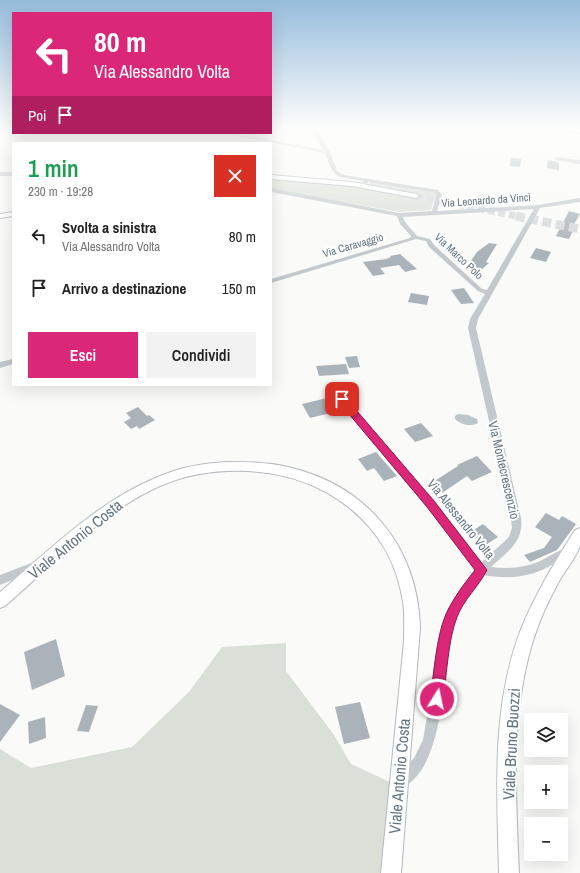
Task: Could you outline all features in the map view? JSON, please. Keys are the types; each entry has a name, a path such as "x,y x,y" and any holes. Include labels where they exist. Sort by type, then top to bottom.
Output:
{"main road":[{"path":"272,177 365,183 416,196"},
{"path":"0,216 12,214"},
{"name":"Viale Antonio Costa","path":"0,601 115,505 152,484 189,471 228,466 275,469 303,476 336,491 365,512 386,537 401,564 409,596 412,633 391,873"},
{"name":"Viale Bruno Buozzi","path":"509,873 507,760 513,687 520,655 531,624 580,534"}],"street":[{"path":"333,169 337,174 365,183"},
{"path":"0,174 12,174"},
{"name":"Via Leonardo da Vinci","path":"365,183 436,191 439,193 439,197 434,213 538,207"},
{"path":"272,190 399,215 434,213"},
{"path":"538,207 580,200"},
{"name":"Via Montecrescenzio","path":"398,783 412,771 425,752 434,714 449,622 461,597 481,570 511,541 517,528 516,518 472,333 473,321 538,207"},
{"path":"399,215 402,223 414,237"},
{"name":"Via Marco Polo","path":"414,237 428,240 431,246 480,290 489,293"},
{"name":"Via Caravaggio","path":"272,281 412,239 414,237"},
{"path":"0,365 12,361"},
{"name":"Via Alessandro Volta","path":"342,399 431,504 481,570 498,573 521,571 538,567 557,556 569,552"},
{"path":"0,580 42,565"}],"shaded area":[{"path":"272,179 340,183 415,197 418,194 369,184 370,182 432,191 436,193 431,210 399,212 272,189"},
{"path":"458,414 468,415 477,419 478,423 466,425 460,423 455,419 455,416"},
{"path":"286,643 286,671 334,735 351,764 392,783 383,873 0,873 0,749 31,768 132,747 189,692 222,647"}],"building":[{"path":"569,211 580,214 570,231 573,231 569,239 556,236"},
{"path":"489,243 497,244 486,262 489,263 479,272 469,268 471,266 468,265 477,252"},
{"path":"536,248 551,252 546,262 530,258"},
{"path":"400,254 417,269 405,272 399,265 380,268 385,274 373,276 363,262 386,259 391,257 390,256"},
{"path":"464,288 474,303 461,304 451,290"},
{"path":"411,293 429,296 427,305 408,302"},
{"path":"357,356 360,367 349,368 345,357"},
{"path":"346,364 349,374 319,376 316,366"},
{"path":"331,397 339,411 310,418 302,404"},
{"path":"138,407 147,416 149,415 155,420 139,429 137,426 131,429 124,422 131,418 126,413"},
{"path":"421,423 433,436 415,442 404,429"},
{"path":"376,452 397,476 384,481 374,468 367,471 358,459"},
{"path":"477,456 492,472 472,481 467,476 442,493 430,484 458,466 457,465"},
{"path":"546,513 559,520 562,516 576,524 557,550 530,562 524,555 544,548 552,537 535,527"},
{"path":"483,524 498,537 484,546 469,533"},
{"path":"56,639 65,676 32,690 24,652"},
{"path":"360,702 370,738 344,744 335,707"},
{"path":"0,704 20,715 0,742"},
{"path":"86,705 98,706 89,732 77,731"},
{"path":"45,717 46,738 29,744 28,722"}],"tunnel":[{"path":"416,196 516,216"},
{"path":"516,216 521,217"},
{"path":"516,216 580,229"}],"route":[{"path":"342,399 431,504 481,570 464,592 451,616 437,699"}]}
